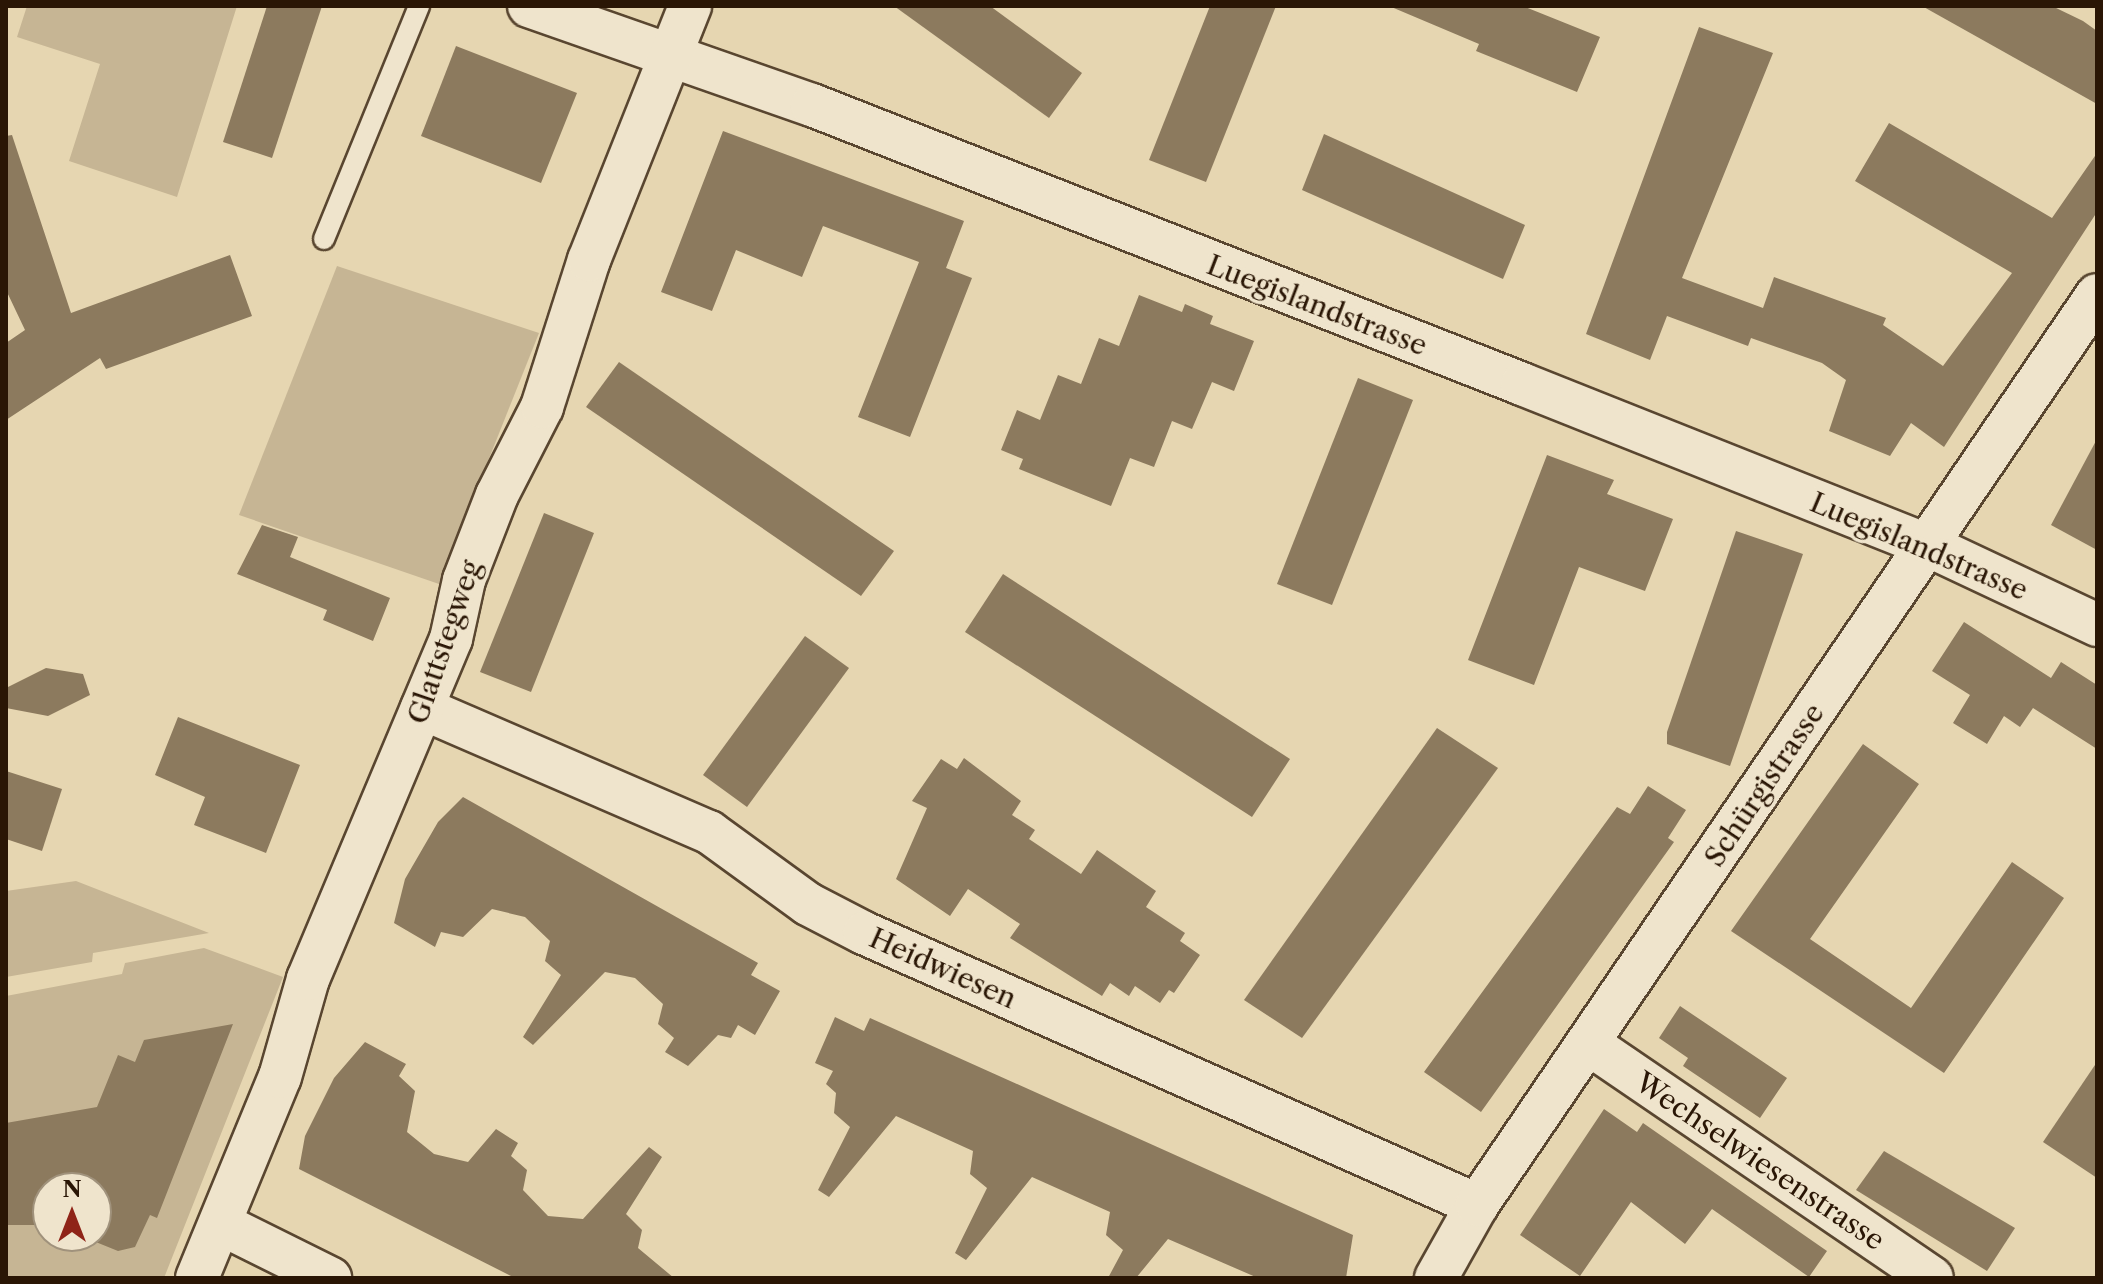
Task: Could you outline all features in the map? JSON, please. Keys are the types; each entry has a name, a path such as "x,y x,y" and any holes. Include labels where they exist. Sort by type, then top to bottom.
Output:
{"street":[{"name":"Luegislandstrasse","path":"529,6 670,54 1925,544 2097,625"},
{"name":"Glattstegweg","path":"197,1278 280,1077 303,991 451,639 464,580 542,407 589,260 690,6"},
{"name":"Schürgistrasse","path":"1436,1278 1477,1205 2097,295"},
{"name":"Heidwiesen","path":"422,708 709,832 808,904 864,933 1477,1205"},
{"name":"Wechselwiesenstrasse","path":"1589,1044 1932,1278"},
{"path":"221,1224 330,1278"}],"lane":[{"path":"324,239 419,6"}],"shaded area":[{"path":"27,6 237,6 177,197 69,161 100,64 17,37"},
{"path":"337,266 539,333 439,584 239,515"},
{"path":"76,881 209,933 93,953 92,962 6,977 6,891"},
{"path":"204,948 283,977 164,1278 6,1278 6,996 122,974 125,963"}],"building":[{"path":"267,6 322,6 272,158 223,142"},
{"path":"894,6 990,6 1082,73 1049,118"},
{"path":"1210,6 1276,6 1206,182 1149,160"},
{"path":"1389,6 1523,6 1600,37 1577,92 1476,51 1479,44"},
{"path":"1922,6 2052,6 2083,21 2097,31 2097,104"},
{"path":"1699,27 1773,53 1682,278 1763,308 1774,277 1886,318 1883,325 1943,366 2012,273 1855,181 1889,123 2052,218 2097,153 2097,212 1944,447 1911,423 1890,456 1829,431 1846,380 1822,363 1751,338 1748,346 1667,316 1650,360 1586,334"},
{"path":"456,46 577,93 541,183 421,136"},
{"path":"723,131 964,221 946,268 972,278 910,437 858,417 919,262 823,226 802,277 736,250 712,311 661,292"},
{"path":"1324,134 1525,225 1503,279 1302,190"},
{"path":"12,135 71,313 230,255 252,316 106,369 100,358 6,420 6,343 25,330 6,290 6,136"},
{"path":"1139,295 1182,312 1185,304 1213,316 1210,324 1254,341 1234,391 1212,382 1192,429 1172,421 1154,467 1130,458 1111,506 1019,469 1023,459 1001,450 1017,410 1040,420 1058,375 1081,384 1099,338 1119,346"},
{"path":"619,362 894,551 861,596 586,407"},
{"path":"1358,378 1413,400 1332,605 1277,584"},
{"path":"2097,439 2097,550 2051,525"},
{"path":"1547,455 1614,480 1607,494 1673,519 1645,591 1579,567 1534,685 1468,660"},
{"path":"544,513 594,533 531,692 480,672"},
{"path":"262,525 298,537 290,557 390,598 373,641 323,620 327,610 237,574"},
{"path":"1736,531 1803,554 1730,766 1667,744 1667,732"},
{"path":"1003,574 1290,759 1252,817 965,632"},
{"path":"1964,622 2051,678 2061,662 2097,685 2097,749 2033,708 2020,727 2004,716 1987,744 1953,723 1970,695 1932,671"},
{"path":"805,636 849,668 747,807 703,775"},
{"path":"46,668 83,674 90,695 48,716 6,708 6,688"},
{"path":"178,717 300,765 266,853 194,825 205,797 155,775"},
{"path":"1437,728 1498,768 1302,1038 1244,1000"},
{"path":"1863,744 1919,784 1810,939 1911,1008 2012,862 2064,898 1944,1073 1731,931"},
{"path":"964,758 1021,801 1012,815 1035,830 1029,839 1081,874 1097,850 1156,891 1146,907 1185,933 1180,941 1200,955 1174,993 1169,990 1160,1003 1135,986 1129,996 1110,983 1102,996 1010,938 1020,924 968,889 950,916 896,879 927,808 912,801 941,759 957,769"},
{"path":"6,771 62,789 42,851 6,839"},
{"path":"1648,786 1686,810 1668,838 1674,842 1481,1112 1424,1072 1617,807 1630,814"},
{"path":"463,797 758,963 751,975 780,991 755,1035 738,1025 731,1038 718,1035 688,1066 665,1052 674,1038 658,1024 663,1004 635,978 605,972 533,1045 523,1037 561,975 545,961 550,941 525,917 492,909 463,937 441,932 435,947 394,923 405,879 438,822"},
{"path":"1680,1006 1787,1078 1760,1118 1683,1066 1688,1058 1659,1038"},
{"path":"835,1017 864,1031 870,1018 1353,1235 1346,1278 1258,1278 1168,1239 1136,1278 1108,1278 1123,1250 1106,1235 1110,1212 1032,1177 966,1260 955,1253 987,1188 970,1174 973,1151 896,1116 829,1197 818,1190 850,1127 834,1113 836,1093 826,1084 833,1071 815,1063"},
{"path":"233,1024 157,1218 150,1215 135,1247 118,1251 112,1249 112,1172 32,1172 32,1225 6,1225 6,1123 97,1107 118,1055 135,1062 144,1040"},
{"path":"365,1042 406,1064 399,1076 415,1091 407,1132 434,1154 468,1162 496,1129 518,1143 511,1156 527,1170 523,1190 548,1216 583,1219 649,1147 662,1157 626,1214 642,1230 638,1248 674,1278 515,1278 299,1169 305,1136 334,1078"},
{"path":"2097,1062 2097,1178 2043,1142"},
{"path":"1604,1109 1637,1132 1643,1123 1827,1251 1809,1277 1712,1209 1685,1244 1631,1202 1580,1276 1520,1235"},
{"path":"1884,1151 2015,1228 1987,1271 1856,1190"}]}
